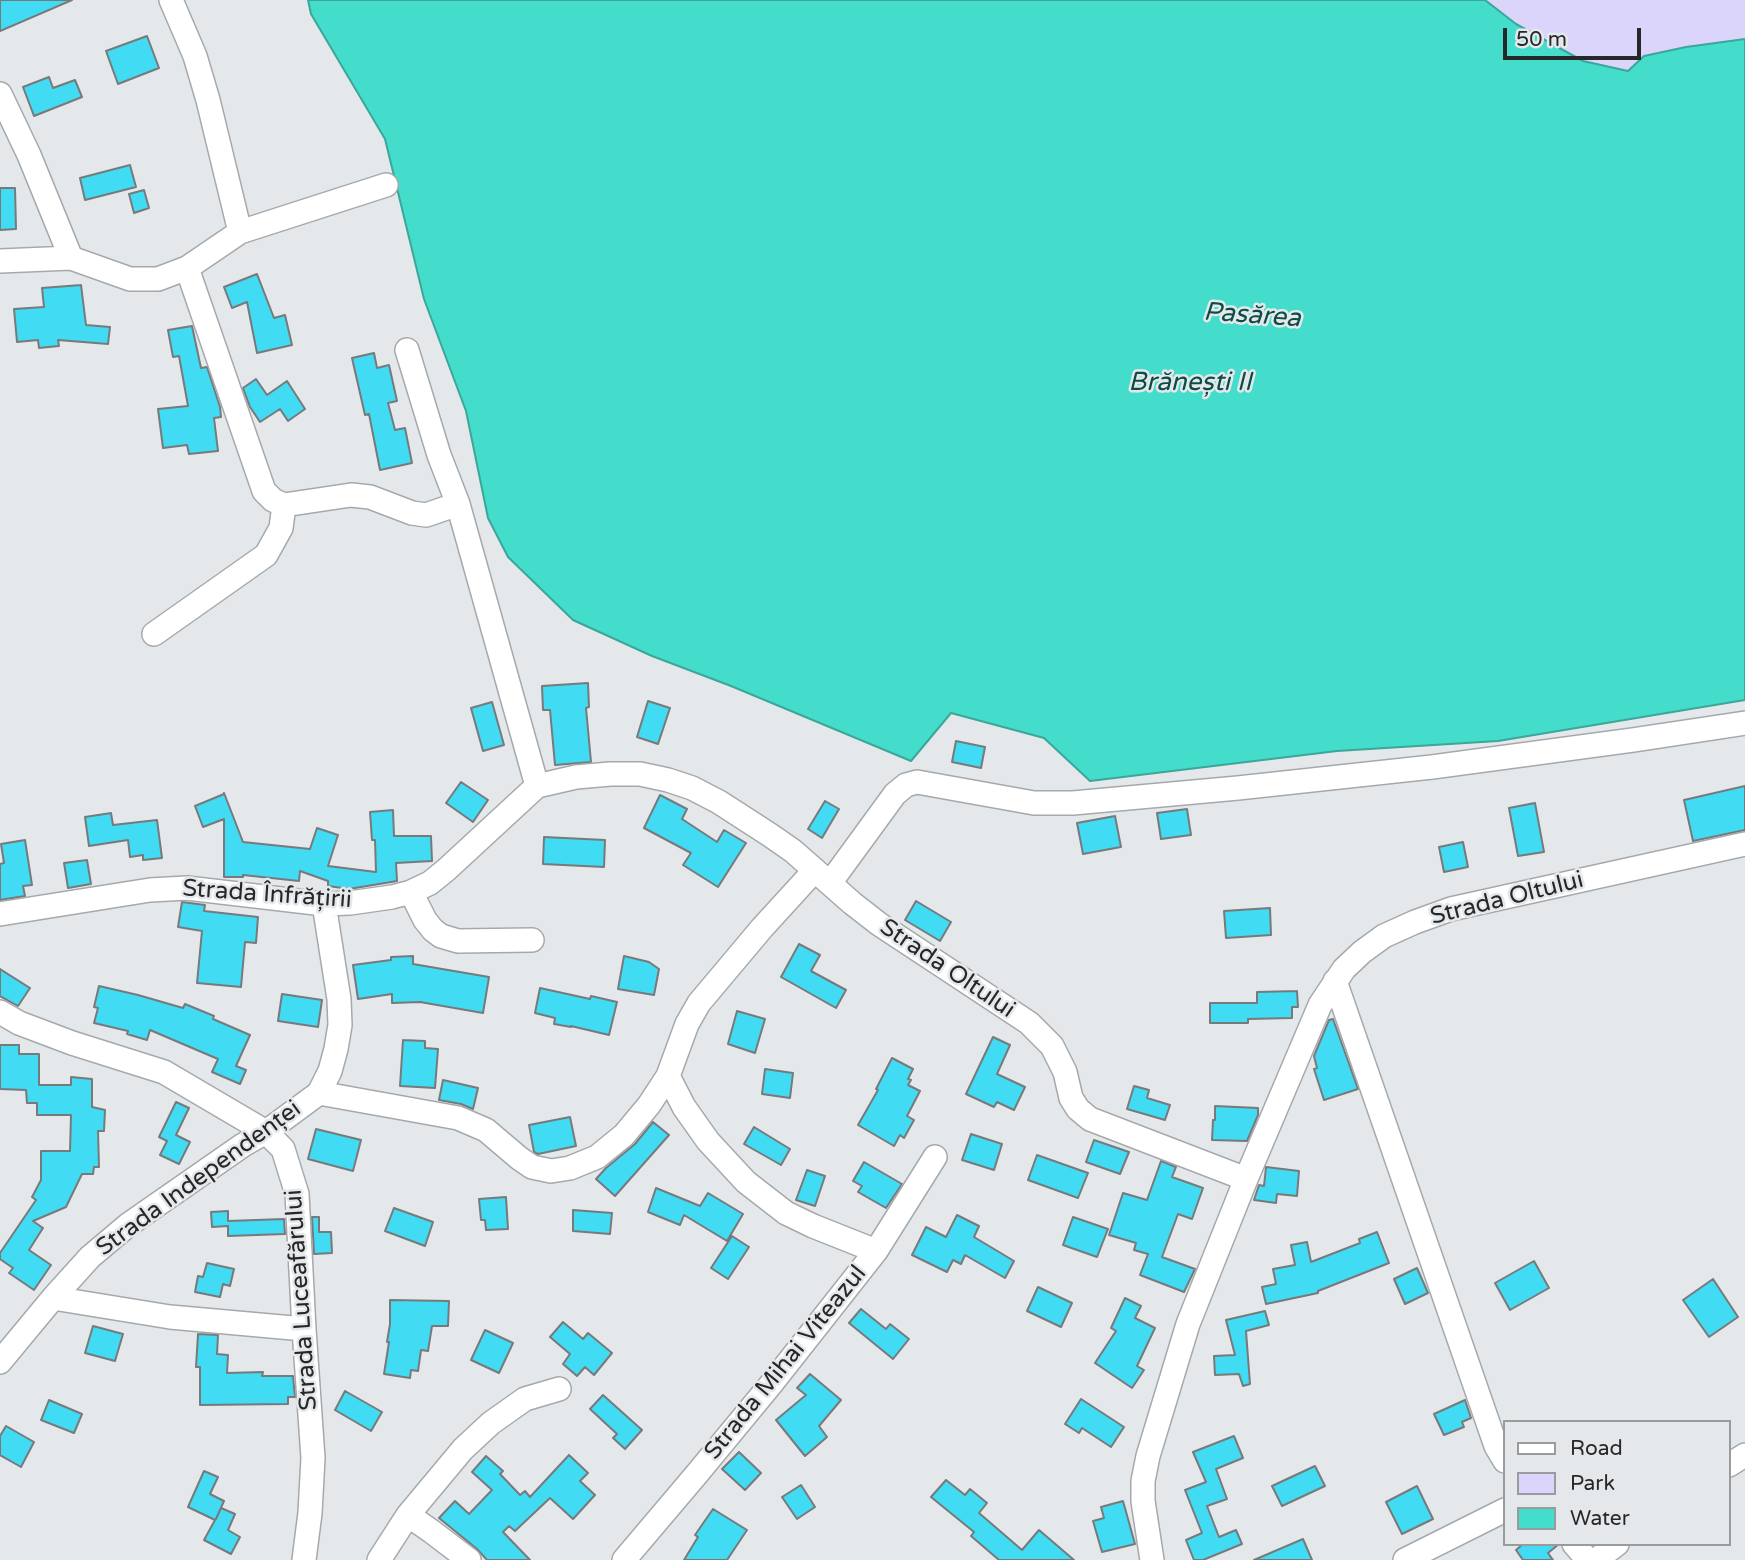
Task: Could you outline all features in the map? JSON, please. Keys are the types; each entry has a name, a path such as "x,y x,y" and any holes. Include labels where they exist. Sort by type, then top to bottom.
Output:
{"street":[{"path":"171,0 195,56 240,232"},
{"path":"0,94 29,155 71,258"},
{"path":"0,261 71,258 130,279 158,279 187,268 240,232 386,185"},
{"path":"187,268 264,491 273,500 284,505 351,495 370,497 412,513 426,515 458,504"},
{"path":"407,350 439,455 458,504 537,786"},
{"path":"154,634 266,555 281,528 284,505"},
{"path":"823,876 895,794 906,785 917,782 1034,803 1131,799 1432,767 1745,723"},
{"name":"Strada Oltului","path":"537,786 576,777 640,774 692,788 742,816 793,851 879,924 1029,1024 1052,1046 1065,1072 1071,1098 1078,1109 1090,1119 1246,1179"},
{"name":"Strada Înfrățirii","path":"0,914 150,890 187,888 324,904 392,897 429,883 446,870 537,786"},
{"name":"Strada Oltului","path":"1152,1560 1143,1501 1143,1481 1188,1324 1320,1005 1344,969 1384,936 1451,909 1745,845"},
{"name":"Strada Independenței","path":"319,1093 458,1118 486,1129 532,1167 551,1171 570,1168 597,1157 638,1120 668,1076 687,1024 699,1003 762,928 823,876"},
{"path":"411,892 425,920 441,936 458,941 531,940"},
{"name":"Strada Independenței","path":"0,1362 90,1256 128,1225 319,1093 337,1049 340,1025 339,999 324,904"},
{"path":"1335,981 1496,1446 1504,1459"},
{"name":"Strada Luceafărului","path":"0,1012 19,1023 72,1043 164,1072 266,1132 283,1149 297,1194 313,1458 304,1560"},
{"path":"668,1076 684,1107 708,1141 746,1182 786,1213 876,1251"},
{"name":"Strada Mihai Viteazul","path":"624,1560 772,1383 876,1251 935,1157"},
{"path":"53,1298 170,1317 304,1329"},
{"path":"379,1560 408,1515 463,1449 491,1423 525,1399 559,1389"},
{"path":"1405,1560 1504,1510"},
{"path":"408,1515 469,1560"},
{"path":"1576,1546 1588,1560"},
{"path":"1596,1560 1614,1546"}],"green space":[{"path":"1485,0 1745,0 1745,39 1687,47 1628,71 1583,61 1516,24"}],"water":[{"name":"Brănești II","path":"308,0 1485,0 1516,24 1583,61 1628,71 1644,56 1745,39 1745,700 1498,741 1337,751 1090,781 1044,738 951,713 911,761 652,656 573,620 508,557 488,518 466,411 424,299 385,139 311,14"}],"building":[{"path":"0,0 72,0 0,31"},
{"path":"147,36 159,68 118,84 106,51"},
{"path":"49,77 53,88 75,80 82,97 34,116 23,87"},
{"path":"130,165 136,187 85,200 80,178"},
{"path":"0,188 15,188 16,229 0,230"},
{"path":"144,190 149,208 134,213 129,194"},
{"path":"257,274 274,318 285,315 292,345 257,353 247,302 232,308 224,287"},
{"path":"81,285 86,325 110,327 108,344 58,340 59,346 39,348 38,340 17,342 14,309 44,307 42,288"},
{"path":"192,326 201,368 207,367 221,417 214,418 218,451 189,454 187,445 163,448 158,409 188,406 179,356 173,357 168,330"},
{"path":"374,353 377,368 389,365 397,401 388,403 395,430 405,428 412,463 380,470 369,414 365,415 352,358"},
{"path":"256,379 267,395 287,381 305,409 288,421 280,409 260,422 250,407 243,388"},
{"path":"588,683 589,707 586,708 591,762 555,765 550,710 543,710 542,686"},
{"path":"648,701 670,708 658,744 637,737"},
{"path":"492,702 504,745 483,751 471,708"},
{"path":"956,741 985,747 981,768 952,762"},
{"path":"461,782 488,800 473,822 446,803"},
{"path":"1745,786 1745,830 1693,841 1684,800"},
{"path":"224,793 243,842 310,849 317,828 338,835 328,866 376,872 375,840 372,840 370,812 393,810 394,836 431,836 432,861 396,863 397,881 349,889 328,886 328,881 300,871 299,881 243,875 224,877 224,819 203,827 195,806"},
{"path":"660,795 687,809 682,819 717,842 724,830 746,843 718,887 683,865 691,853 644,828"},
{"path":"825,801 839,809 822,838 808,829"},
{"path":"1535,803 1544,852 1518,856 1509,808"},
{"path":"1187,809 1191,835 1161,839 1157,813"},
{"path":"111,813 113,825 157,820 162,858 143,860 143,855 130,857 128,840 89,846 85,817"},
{"path":"1115,816 1121,847 1083,854 1077,823"},
{"path":"544,837 605,840 604,867 543,864"},
{"path":"25,840 32,885 23,886 25,896 0,900 0,864 4,863 1,844"},
{"path":"1463,842 1468,867 1444,872 1439,847"},
{"path":"87,860 91,884 68,888 64,863"},
{"path":"916,901 951,922 940,941 905,920"},
{"path":"182,902 205,905 204,911 258,917 256,943 245,942 241,987 197,983 202,931 178,927"},
{"path":"1270,908 1271,935 1226,938 1224,911"},
{"path":"799,944 820,955 811,971 846,990 836,1008 781,977"},
{"path":"413,956 413,964 489,977 483,1013 420,1002 392,1003 392,994 358,999 353,965 391,960 391,957"},
{"path":"624,956 649,962 659,969 654,995 618,989"},
{"path":"0,969 30,988 18,1006 0,996"},
{"path":"99,986 183,1008 185,1004 250,1035 236,1066 246,1070 240,1084 212,1072 218,1059 150,1030 147,1040 127,1034 128,1031 94,1023 98,1008 94,1007"},
{"path":"540,988 617,1002 609,1035 554,1024 555,1018 535,1013"},
{"path":"1297,991 1298,1007 1292,1007 1292,1018 1248,1019 1248,1023 1210,1023 1210,1003 1257,1003 1257,992"},
{"path":"282,994 322,1000 318,1027 278,1021"},
{"path":"737,1011 765,1019 755,1053 728,1044"},
{"path":"1333,1019 1358,1089 1324,1100 1314,1069 1317,1068 1314,1056 1329,1020"},
{"path":"993,1037 1010,1045 997,1074 1025,1087 1014,1110 997,1102 994,1107 966,1094"},
{"path":"403,1040 425,1041 425,1048 438,1049 435,1088 400,1086"},
{"path":"0,1045 19,1045 19,1054 39,1054 39,1085 71,1085 71,1077 92,1079 92,1107 105,1110 104,1131 98,1131 99,1167 94,1167 93,1174 82,1174 66,1207 33,1221 43,1228 29,1250 51,1265 34,1290 9,1273 13,1268 0,1259 0,1253 36,1200 32,1197 41,1180 41,1151 70,1151 71,1115 37,1115 37,1103 27,1103 26,1090 0,1089"},
{"path":"892,1058 913,1069 908,1085 920,1091 907,1116 914,1120 904,1138 900,1135 894,1146 858,1125"},
{"path":"765,1069 793,1073 790,1098 762,1094"},
{"path":"443,1080 478,1088 473,1109 439,1100"},
{"path":"1134,1086 1149,1090 1147,1098 1170,1105 1165,1120 1127,1109"},
{"path":"176,1102 189,1108 176,1135 190,1142 179,1164 160,1155 167,1141 159,1137"},
{"path":"1215,1106 1258,1108 1258,1115 1247,1141 1212,1140"},
{"path":"570,1117 576,1146 538,1154 534,1152 529,1125"},
{"path":"653,1122 669,1135 615,1196 596,1179 635,1144"},
{"path":"754,1127 790,1149 781,1165 744,1144"},
{"path":"316,1129 361,1140 353,1171 308,1159"},
{"path":"971,1134 1002,1144 994,1170 962,1160"},
{"path":"1094,1140 1129,1152 1120,1174 1086,1162"},
{"path":"1037,1155 1088,1173 1078,1198 1028,1180"},
{"path":"1161,1161 1176,1167 1172,1177 1203,1188 1192,1219 1178,1214 1162,1257 1195,1269 1184,1292 1140,1275 1148,1254 1134,1250 1136,1243 1109,1235 1123,1193 1147,1200"},
{"path":"864,1162 902,1184 886,1208 858,1192 862,1186 853,1181"},
{"path":"1266,1167 1299,1171 1297,1196 1277,1194 1276,1203 1254,1200 1259,1185 1264,1186"},
{"path":"807,1170 825,1176 815,1206 796,1200"},
{"path":"656,1188 700,1206 708,1193 743,1214 727,1241 684,1215 680,1225 648,1212"},
{"path":"506,1197 508,1229 486,1230 485,1220 481,1220 479,1199"},
{"path":"394,1208 433,1222 425,1246 385,1231"},
{"path":"573,1210 612,1213 610,1234 573,1231"},
{"path":"228,1211 228,1221 284,1219 285,1234 228,1236 228,1226 212,1227 211,1212"},
{"path":"957,1215 979,1226 974,1237 1014,1261 1005,1278 965,1255 961,1264 953,1260 947,1272 912,1255 926,1227 946,1237"},
{"path":"312,1217 319,1217 319,1232 331,1232 332,1253 314,1254"},
{"path":"1073,1217 1108,1229 1097,1257 1063,1245"},
{"path":"1377,1232 1389,1263 1318,1293 1266,1304 1262,1287 1276,1284 1273,1269 1295,1265 1291,1245 1307,1242 1311,1262 1360,1243 1359,1239"},
{"path":"732,1236 749,1247 728,1279 711,1268"},
{"path":"1534,1261 1549,1288 1510,1310 1495,1283"},
{"path":"207,1263 234,1269 230,1286 223,1284 220,1297 195,1292 198,1276 203,1277"},
{"path":"1417,1268 1428,1293 1405,1304 1394,1279"},
{"path":"1713,1279 1738,1317 1709,1337 1683,1300"},
{"path":"1038,1287 1072,1303 1061,1327 1027,1311"},
{"path":"1125,1298 1141,1306 1135,1318 1155,1328 1137,1366 1144,1370 1132,1388 1095,1363 1116,1331 1111,1328"},
{"path":"390,1300 449,1301 448,1326 432,1326 428,1351 421,1350 418,1371 411,1370 410,1378 384,1374 389,1342"},
{"path":"861,1309 886,1329 890,1324 909,1339 893,1359 849,1323"},
{"path":"1265,1311 1269,1325 1246,1331 1250,1384 1243,1386 1239,1374 1215,1375 1214,1356 1235,1355 1226,1320"},
{"path":"563,1322 583,1339 588,1333 612,1353 594,1375 585,1367 577,1376 563,1364 570,1354 550,1337"},
{"path":"93,1326 123,1334 115,1361 85,1353"},
{"path":"485,1330 513,1343 499,1373 471,1360"},
{"path":"198,1334 218,1335 217,1354 228,1355 227,1373 263,1372 262,1376 293,1376 295,1397 288,1397 288,1404 200,1405 200,1367 196,1367"},
{"path":"810,1374 841,1400 819,1426 827,1437 805,1456 776,1420 806,1395 797,1388"},
{"path":"345,1391 382,1412 371,1431 335,1410"},
{"path":"603,1395 642,1430 625,1449 613,1438 617,1434 590,1409"},
{"path":"1081,1399 1124,1427 1111,1447 1082,1428 1079,1433 1065,1424"},
{"path":"49,1400 82,1414 74,1433 41,1420"},
{"path":"1465,1400 1471,1418 1462,1422 1464,1427 1444,1435 1434,1414"},
{"path":"6,1426 34,1442 21,1467 0,1455 0,1436"},
{"path":"1234,1436 1243,1458 1216,1469 1227,1499 1207,1506 1219,1537 1236,1530 1242,1544 1203,1560 1194,1560 1186,1540 1202,1533 1185,1490 1206,1482 1193,1452"},
{"path":"739,1452 761,1473 745,1490 722,1469"},
{"path":"569,1455 588,1473 580,1481 595,1495 573,1519 550,1498 515,1531 509,1526 503,1532 530,1560 487,1560 439,1518 455,1501 469,1514 492,1490 472,1472 486,1456 503,1471 500,1474 520,1495 525,1491 530,1497"},
{"path":"1315,1466 1325,1486 1282,1506 1272,1486"},
{"path":"204,1471 218,1477 210,1494 224,1501 216,1519 221,1508 235,1514 228,1530 240,1537 231,1554 204,1540 215,1520 188,1507"},
{"path":"946,1480 965,1495 970,1489 987,1503 979,1513 1022,1550 1039,1530 1074,1560 999,1560 971,1536 974,1532 931,1497"},
{"path":"801,1485 815,1507 797,1519 782,1497"},
{"path":"1417,1486 1433,1519 1402,1534 1386,1502"},
{"path":"1123,1501 1135,1544 1102,1552 1093,1521 1104,1518 1101,1507"},
{"path":"713,1509 747,1530 727,1560 684,1560 698,1537 695,1535"},
{"path":"1303,1539 1312,1560 1254,1560"},
{"path":"1521,1546 1557,1546 1548,1553 1553,1560 1523,1560 1516,1550"}],"water label":[{"name":"Pasărea","path":"1252,316"}]}
